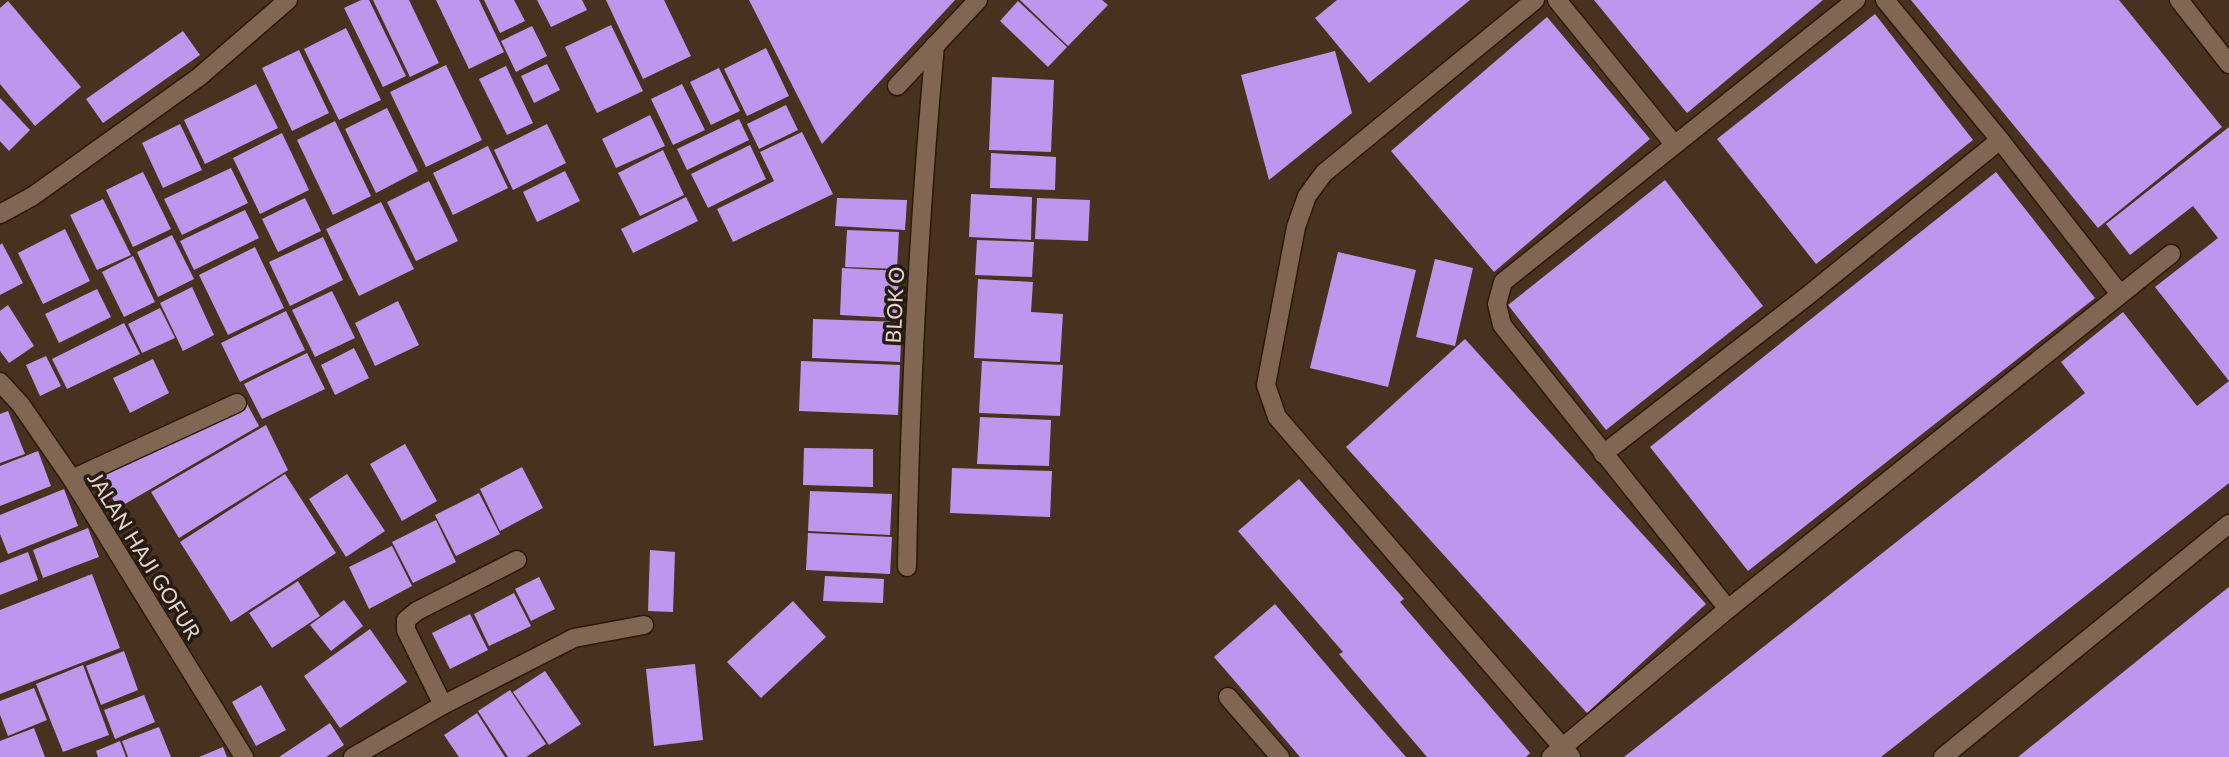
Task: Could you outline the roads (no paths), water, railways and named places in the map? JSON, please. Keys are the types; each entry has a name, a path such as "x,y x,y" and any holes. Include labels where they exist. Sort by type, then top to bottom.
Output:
{"street":[{"path":"0,214 33,196 199,77 288,0"},
{"path":"897,86 978,0"},
{"path":"1535,0 1324,173 1307,196 1296,227 1266,385 1278,417 1561,754 1728,610 2171,254"},
{"path":"1557,0 1674,144"},
{"path":"1728,610 1502,326 1497,304 1503,282 1856,0"},
{"path":"1885,0 2000,140 2120,294"},
{"path":"2179,0 2229,64"},
{"name":"BLOK O","path":"907,568 908,468 925,156 935,44"},
{"path":"1603,454 1806,297 2000,140"},
{"name":"JALAN HAJI GOFUR","path":"0,382 21,405 72,479 244,757"},
{"path":"72,479 237,403"},
{"path":"1943,757 2229,524"},
{"path":"443,705 406,630 406,620 418,611 517,559"},
{"path":"353,757 443,705 574,638 644,625"},
{"path":"1228,697 1280,757"}]}
